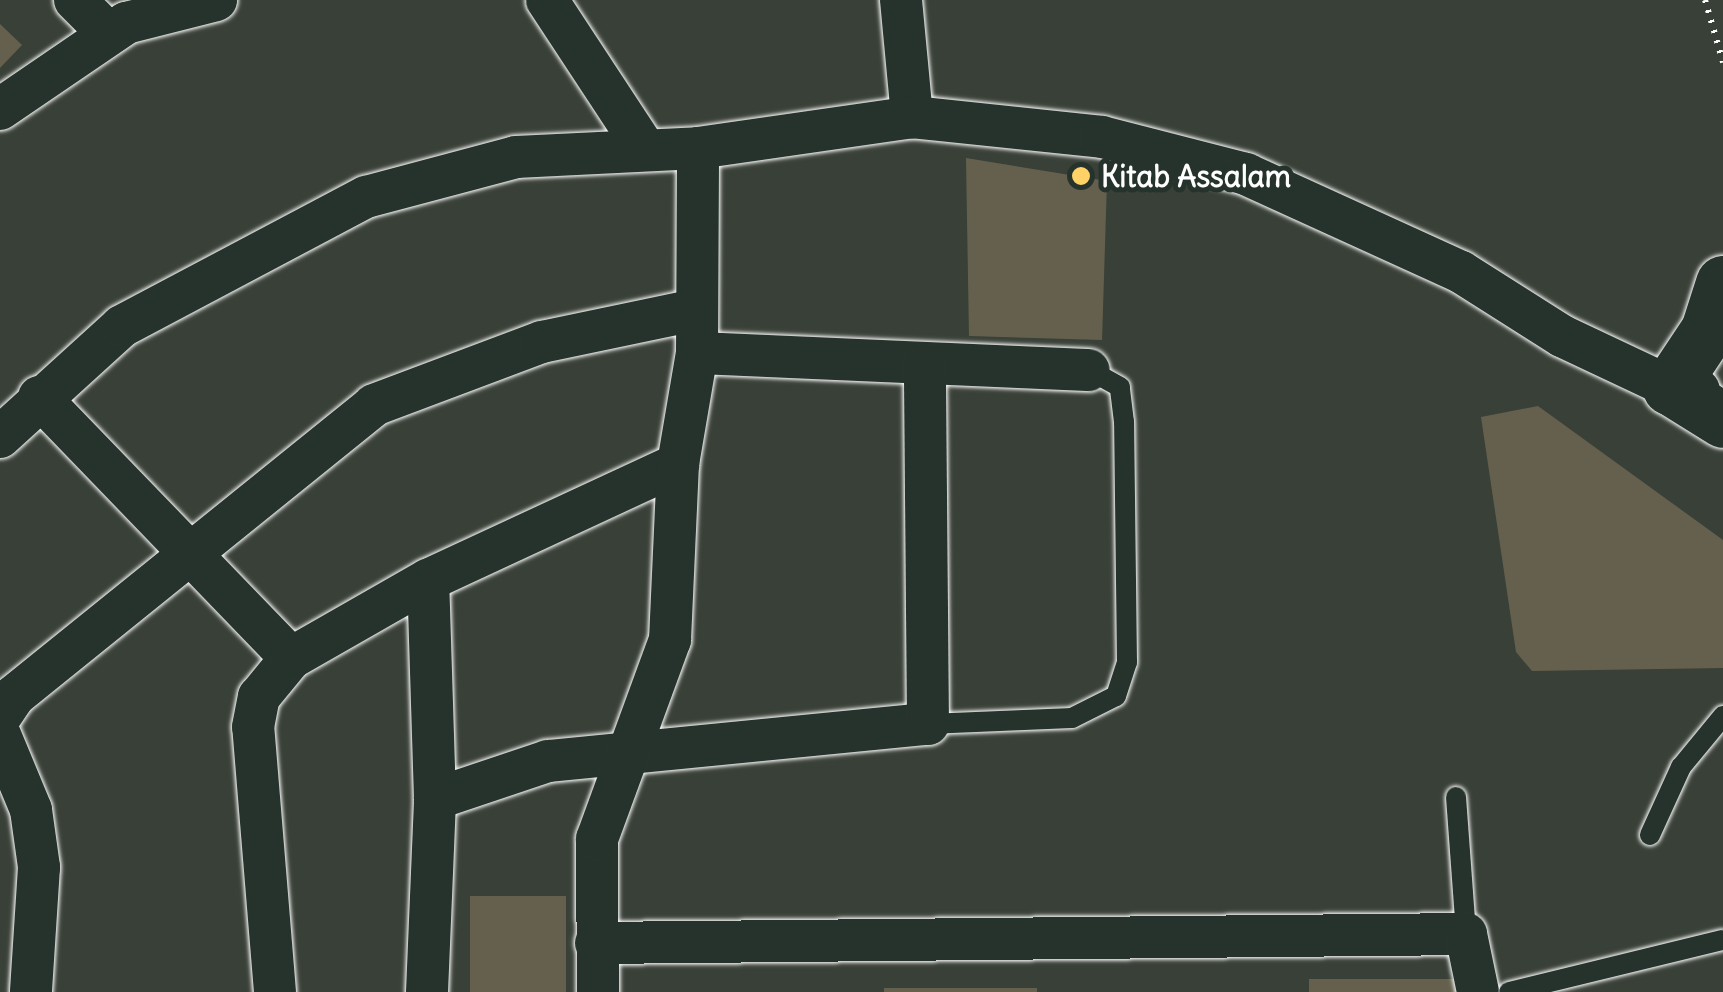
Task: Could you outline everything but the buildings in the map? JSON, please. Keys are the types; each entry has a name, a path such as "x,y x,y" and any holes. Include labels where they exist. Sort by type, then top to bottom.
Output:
{"highway":[{"path":"1711,396 1708,330 1723,283"}],"street":[{"path":"75,0 109,34"},
{"path":"0,108 109,34 216,0"},
{"path":"547,0 645,149"},
{"path":"901,0 912,117"},
{"path":"0,437 39,396 122,326 366,197 516,157 698,148 912,117 1102,136 1246,174 1447,265 1562,336 1711,396"},
{"path":"598,992 597,839 625,752 656,698 670,640 678,464 697,353 698,148"},
{"path":"0,718 14,696 359,416 430,378 542,342 695,310"},
{"path":"697,353 925,366 1089,370"},
{"path":"434,800 548,761 928,724 925,366"},
{"path":"39,396 194,548 291,658"},
{"path":"275,992 252,726 259,698 291,658 428,580 678,464"},
{"path":"427,992 434,800 428,580"},
{"path":"0,734 31,810 39,867 31,992"},
{"path":"596,943 1466,934 1478,992"}],"lane":[{"path":"928,724 1072,718 1116,696 1127,662 1124,422 1120,388 1089,370"},
{"path":"1650,834 1682,767 1723,716"},
{"path":"1456,797 1466,934"},
{"path":"1509,992 1723,940"}],"path":[{"path":"1705,0 1723,62"}],"place":[{"name":"Kitab Assalam","path":"1081,176"}]}
